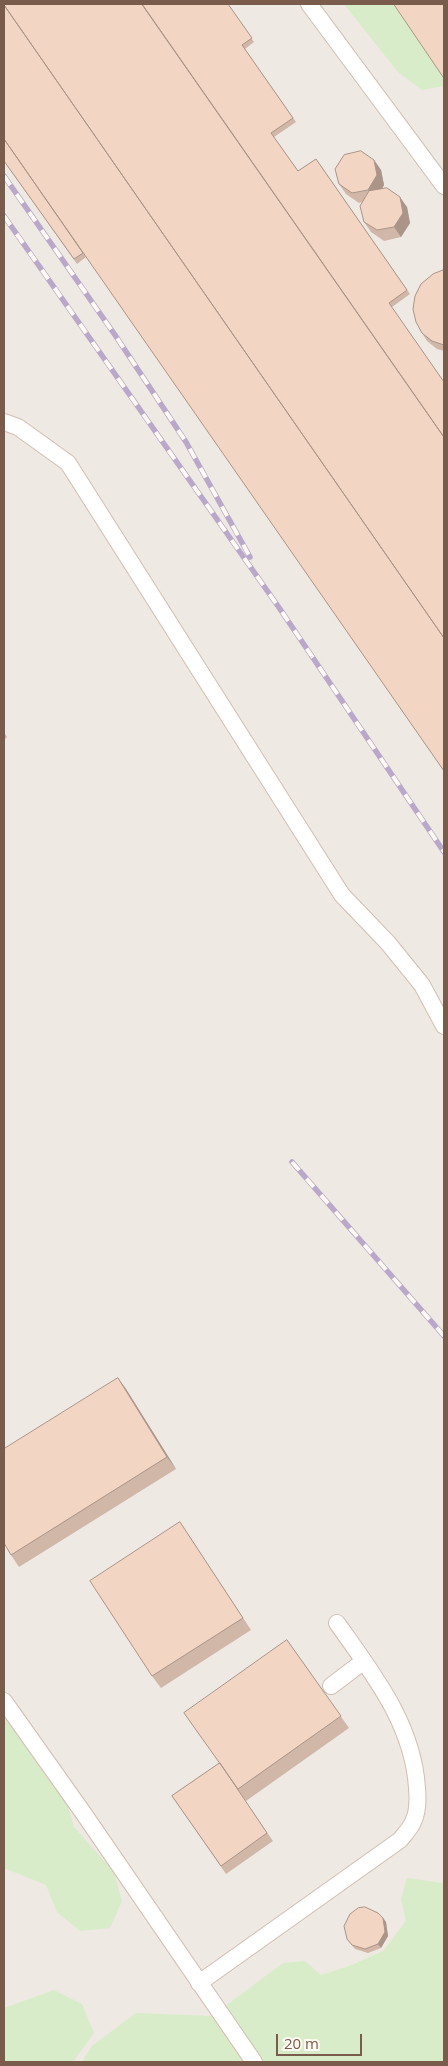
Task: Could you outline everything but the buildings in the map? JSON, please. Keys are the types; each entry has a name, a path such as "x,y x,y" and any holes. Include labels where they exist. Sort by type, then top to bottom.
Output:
{"lane":[{"path":"310,4 444,186"},
{"path":"4,422 18,427 68,463 342,895 388,943 422,984 444,1026"},
{"path":"199,1983 400,1840 413,1822 418,1804 416,1768 405,1731 386,1695 337,1623"},
{"path":"331,1686 364,1662"},
{"path":"4,1701 254,2062"}],"shaded area":[{"path":"4,4 444,4 444,2062 4,2062"}],"green space":[{"path":"344,4 398,4 444,78 444,86 422,90 398,72"},
{"path":"4,1702 26,1717 58,1769 74,1827 114,1872 122,1901 110,1928 80,1931 57,1912 46,1885 4,1868"},
{"path":"407,1878 444,1883 444,2062 82,2062 92,2046 136,2013 212,2016 283,1963 305,1961 321,1975 354,1964 383,1951 406,1921 401,1899"},
{"path":"54,1990 82,2004 94,2033 73,2062 4,2062 4,2008"}],"railway":[{"path":"4,176 115,335 186,442 250,557"},
{"path":"4,216 280,609 444,852"},
{"path":"292,1162 444,1336"}]}
